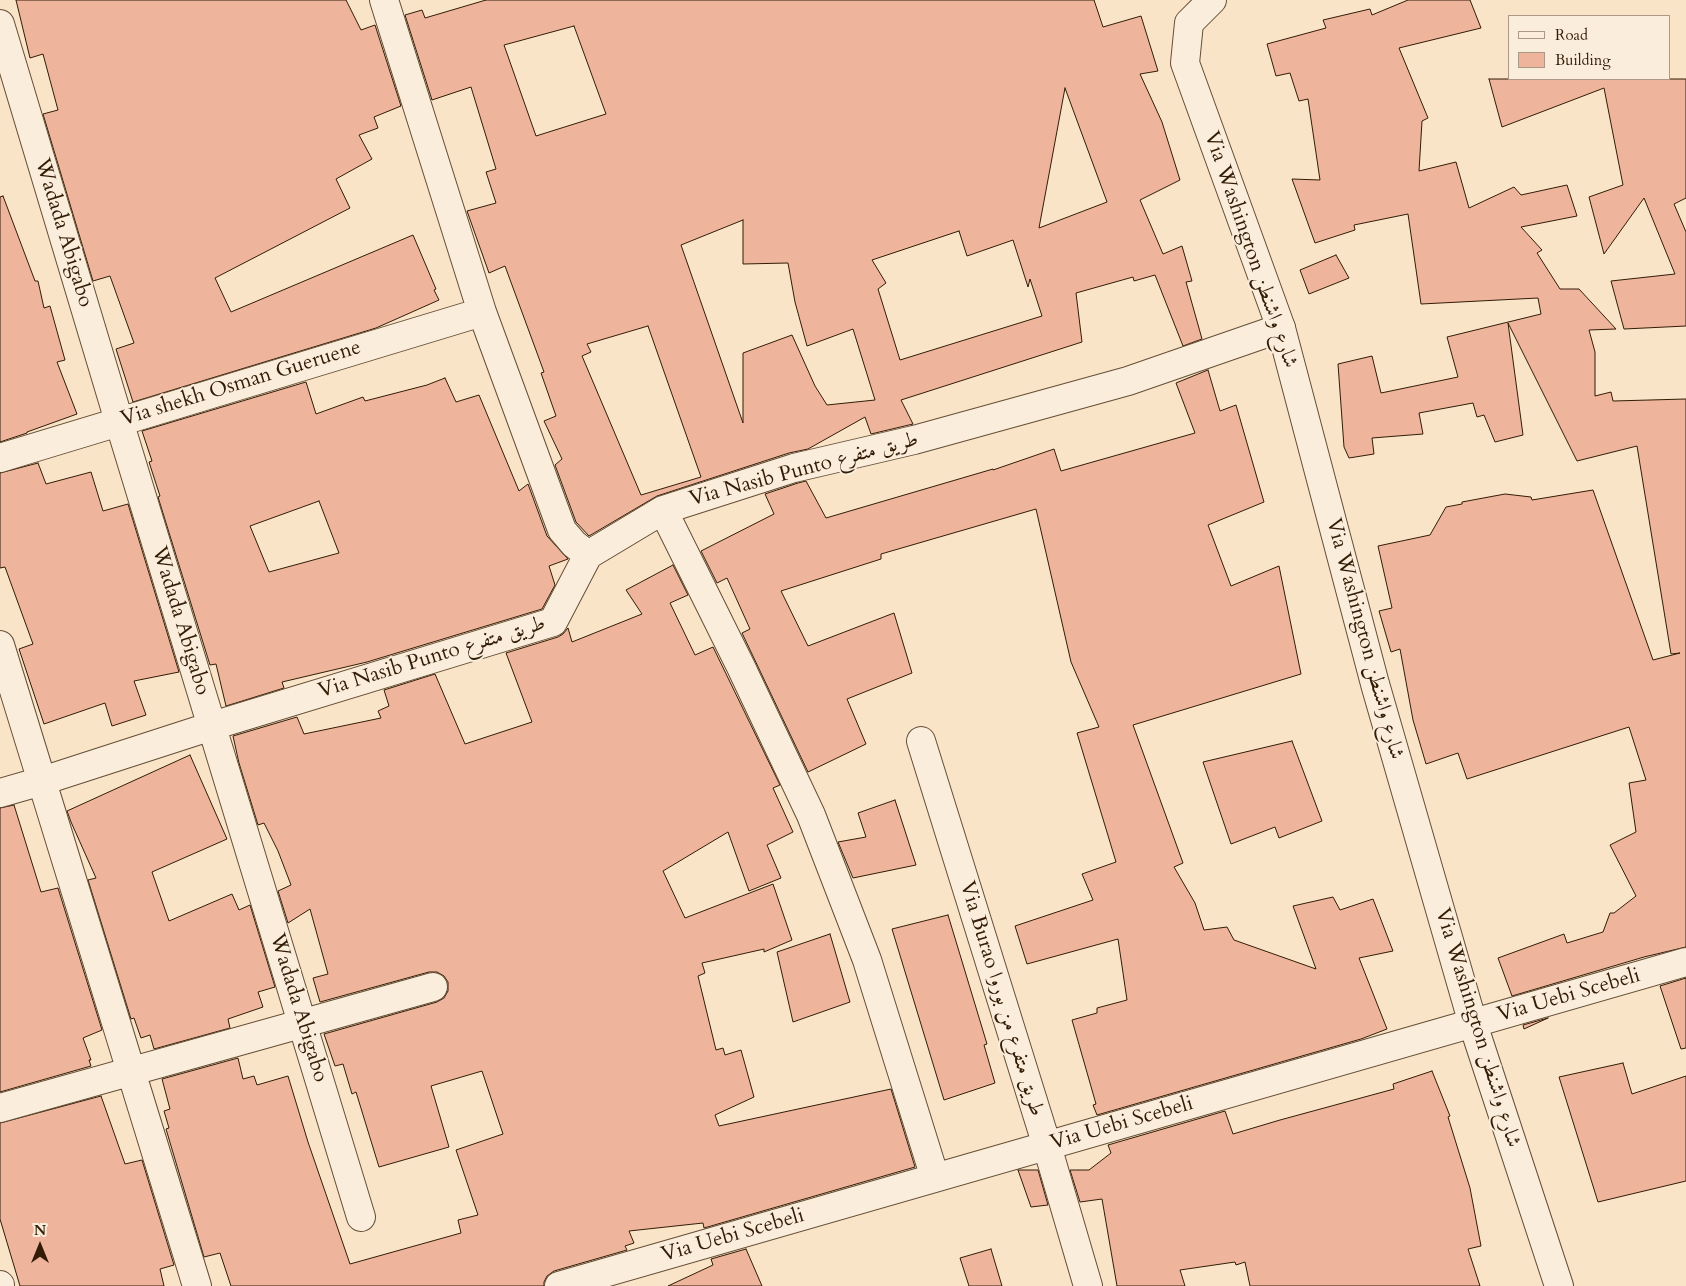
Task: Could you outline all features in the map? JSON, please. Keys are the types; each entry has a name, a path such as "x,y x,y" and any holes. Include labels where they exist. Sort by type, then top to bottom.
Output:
{"street":[{"path":"384,0 482,312 562,530 574,544 588,555"},
{"name":"Via Washington شارع واشنطن","path":"1212,0 1189,22 1185,62 1281,328 1375,684 1473,1024 1559,1286"},
{"name":"Wadada Abigabo","path":"0,24 361,1217"},
{"name":"Via shekh Osman Gueruene","path":"0,458 482,312"},
{"name":"Via Nasib Punto طريق متفرع","path":"0,793 553,622 588,555 663,510 794,468 914,440 1128,381 1281,328"},
{"path":"663,510 811,814 867,960 935,1178"},
{"path":"0,645 196,1286"},
{"name":"Via Burao طريق متفرع من بوروا","path":"921,741 1047,1146 1088,1286"},
{"name":"Via Uebi Scebeli","path":"559,1286 1686,962"},
{"path":"0,1108 433,987"}],"building":[{"path":"16,0 346,0 361,30 375,25 401,106 374,117 378,128 359,135 372,159 336,179 350,208 215,278 231,312 413,235 439,300 376,328 133,402 116,349 134,343 110,276 93,281 43,114 58,110 43,54 30,58"},
{"path":"486,0 1094,0 1103,27 1141,16 1158,71 1140,74 1162,122 1180,180 1140,200 1163,254 1182,246 1192,281 1186,282 1202,339 1183,346 1155,275 1134,281 1133,277 1076,293 1082,342 901,400 913,424 871,434 865,417 808,449 789,453 657,496 589,536 576,522 555,465 562,459 544,421 556,416 541,373 544,372 505,266 489,273 467,211 496,203 486,172 496,169 471,87 432,100 405,15 422,10 425,18","holes":["574,26 606,114 536,136 504,45","1065,88 1107,202 1039,228","743,220 743,264 788,263 795,302 807,346 853,329 875,400 827,405 815,386 792,335 743,353 743,423 681,245","959,231 967,256 1013,240 1028,287 1030,279 1042,316 900,360 878,289 886,283 872,260","648,326 701,477 641,495 582,356 591,352 587,344"]},
{"path":"1408,0 1470,0 1481,28 1399,48 1428,118 1422,121 1419,171 1456,162 1469,208 1514,187 1521,195 1567,185 1577,216 1521,227 1542,250 1537,253 1560,289 1579,289 1616,329 1589,330 1595,352 1595,396 1611,392 1613,401 1686,399 1686,947 1644,957 1512,996 1498,958 1564,934 1567,943 1603,932 1610,913 1614,913 1636,896 1610,845 1636,832 1629,783 1646,780 1629,727 1467,779 1458,753 1426,764 1413,720 1400,649 1391,652 1379,611 1392,608 1378,546 1430,535 1446,507 1462,504 1462,502 1505,494 1531,497 1532,500 1593,490 1653,660 1680,653 1671,654 1637,446 1577,461 1508,323 1523,435 1495,442 1484,415 1477,417 1473,403 1419,413 1423,434 1372,438 1374,454 1349,458 1344,447 1338,364 1372,356 1381,393 1458,377 1447,337 1541,314 1538,298 1421,304 1408,214 1354,225 1355,230 1315,243 1292,179 1320,180 1308,99 1299,101 1290,73 1276,76 1267,44 1326,28 1323,20 1370,9 1372,15"},
{"path":"1489,79 1686,79 1686,198 1674,204 1686,232 1686,326 1624,329 1611,281 1675,274 1644,198 1604,254 1589,197 1623,185 1604,88 1502,127"},
{"path":"3,196 35,281 38,281 44,308 50,306 65,360 57,362 77,414 0,442 0,197"},
{"path":"1336,255 1349,278 1309,294 1300,270"},
{"path":"1208,370 1220,411 1236,405 1264,502 1208,525 1231,586 1279,566 1301,674 1133,725 1183,863 1174,867 1195,903 1204,930 1227,927 1234,940 1316,969 1293,906 1333,897 1340,910 1373,899 1393,951 1359,958 1387,1029 1361,1039 1097,1115 1093,1105 1096,1104 1072,1020 1097,1013 1097,1008 1127,1000 1118,939 1027,964 1015,926 1093,900 1082,874 1116,862 1077,733 1099,727 1071,662 1036,509 881,554 881,559 781,591 808,646 894,613 912,673 847,699 866,744 808,772 742,633 750,629 727,578 717,583 701,551 774,514 765,494 806,481 826,518 993,470 1054,449 1061,471 1195,433 1176,383"},
{"path":"445,378 456,402 479,395 519,491 528,484 547,536 568,559 549,566 555,585 542,609 367,662 282,682 284,688 226,706 216,664 210,665 158,497 160,496 149,462 152,461 142,431 306,382 316,414 363,397 365,401 427,385","holes":["319,501 339,553 269,572 250,526"]},
{"path":"38,463 46,484 91,472 103,511 128,504 179,672 134,681 146,715 112,726 105,703 44,724 19,649 33,644 5,567 0,568 0,473"},
{"path":"673,565 688,595 670,603 695,655 713,647 780,785 773,788 793,832 767,845 781,878 749,891 728,832 663,871 685,918 773,884 792,940 764,952 764,949 702,963 705,973 698,976 716,1050 723,1048 725,1055 741,1050 754,1097 715,1115 719,1126 891,1089 915,1167 704,1228 703,1223 629,1231 634,1243 625,1246 627,1250 554,1271 547,1276 544,1286 231,1286 220,1253 204,1257 166,1129 169,1128 164,1111 170,1109 162,1079 238,1058 243,1079 254,1076 257,1085 288,1076 308,1142 350,1264 461,1233 458,1220 478,1215 456,1150 503,1134 482,1071 431,1086 449,1147 379,1167 356,1092 352,1094 343,1064 335,1066 324,1034 437,1002 444,998 448,991 448,982 444,976 437,972 429,972 320,1002 313,978 328,974 310,909 288,923 278,891 291,885 278,851 264,823 258,825 239,763 233,736 297,717 304,734 381,718 378,711 389,706 384,690 435,674 465,744 532,722 506,653 558,637 568,628 572,642 642,614 626,590"},
{"path":"1292,741 1322,821 1279,838 1275,827 1231,844 1203,762"},
{"path":"190,755 227,839 152,872 169,921 232,894 239,910 250,905 275,987 258,992 263,1007 228,1019 230,1028 154,1049 150,1035 141,1038 134,1018 131,1019 88,880 96,878 67,811"},
{"path":"895,800 916,865 853,878 838,842 866,837 858,813"},
{"path":"14,805 41,892 58,888 102,1030 83,1038 91,1060 89,1060 91,1066 0,1092 0,808"},
{"path":"948,915 987,1044 984,1045 995,1083 944,1100 892,929"},
{"path":"830,934 850,1002 793,1022 777,952"},
{"path":"1686,978 1686,1048 1681,1049 1660,986"},
{"path":"1548,1018 1524,1029 1523,1025"},
{"path":"1623,1063 1632,1094 1686,1076 1686,1181 1598,1202 1559,1077"},
{"path":"1432,1071 1450,1116 1448,1117 1470,1188 1481,1246 1468,1249 1480,1286 1250,1286 1245,1262 1236,1265 1235,1262 1180,1270 1185,1286 1117,1286 1102,1199 1080,1202 1070,1170 1089,1170 1111,1153 1108,1145 1225,1111 1233,1134 1394,1089 1393,1084"},
{"path":"101,1096 125,1164 142,1160 174,1265 160,1269 164,1286 20,1286 0,1219 0,1123"},
{"path":"1018,1170 1038,1170 1048,1205 1031,1207"},
{"path":"746,1249 762,1286 668,1286 713,1265 711,1259"},
{"path":"991,1249 1002,1286 969,1286 960,1258"}]}
